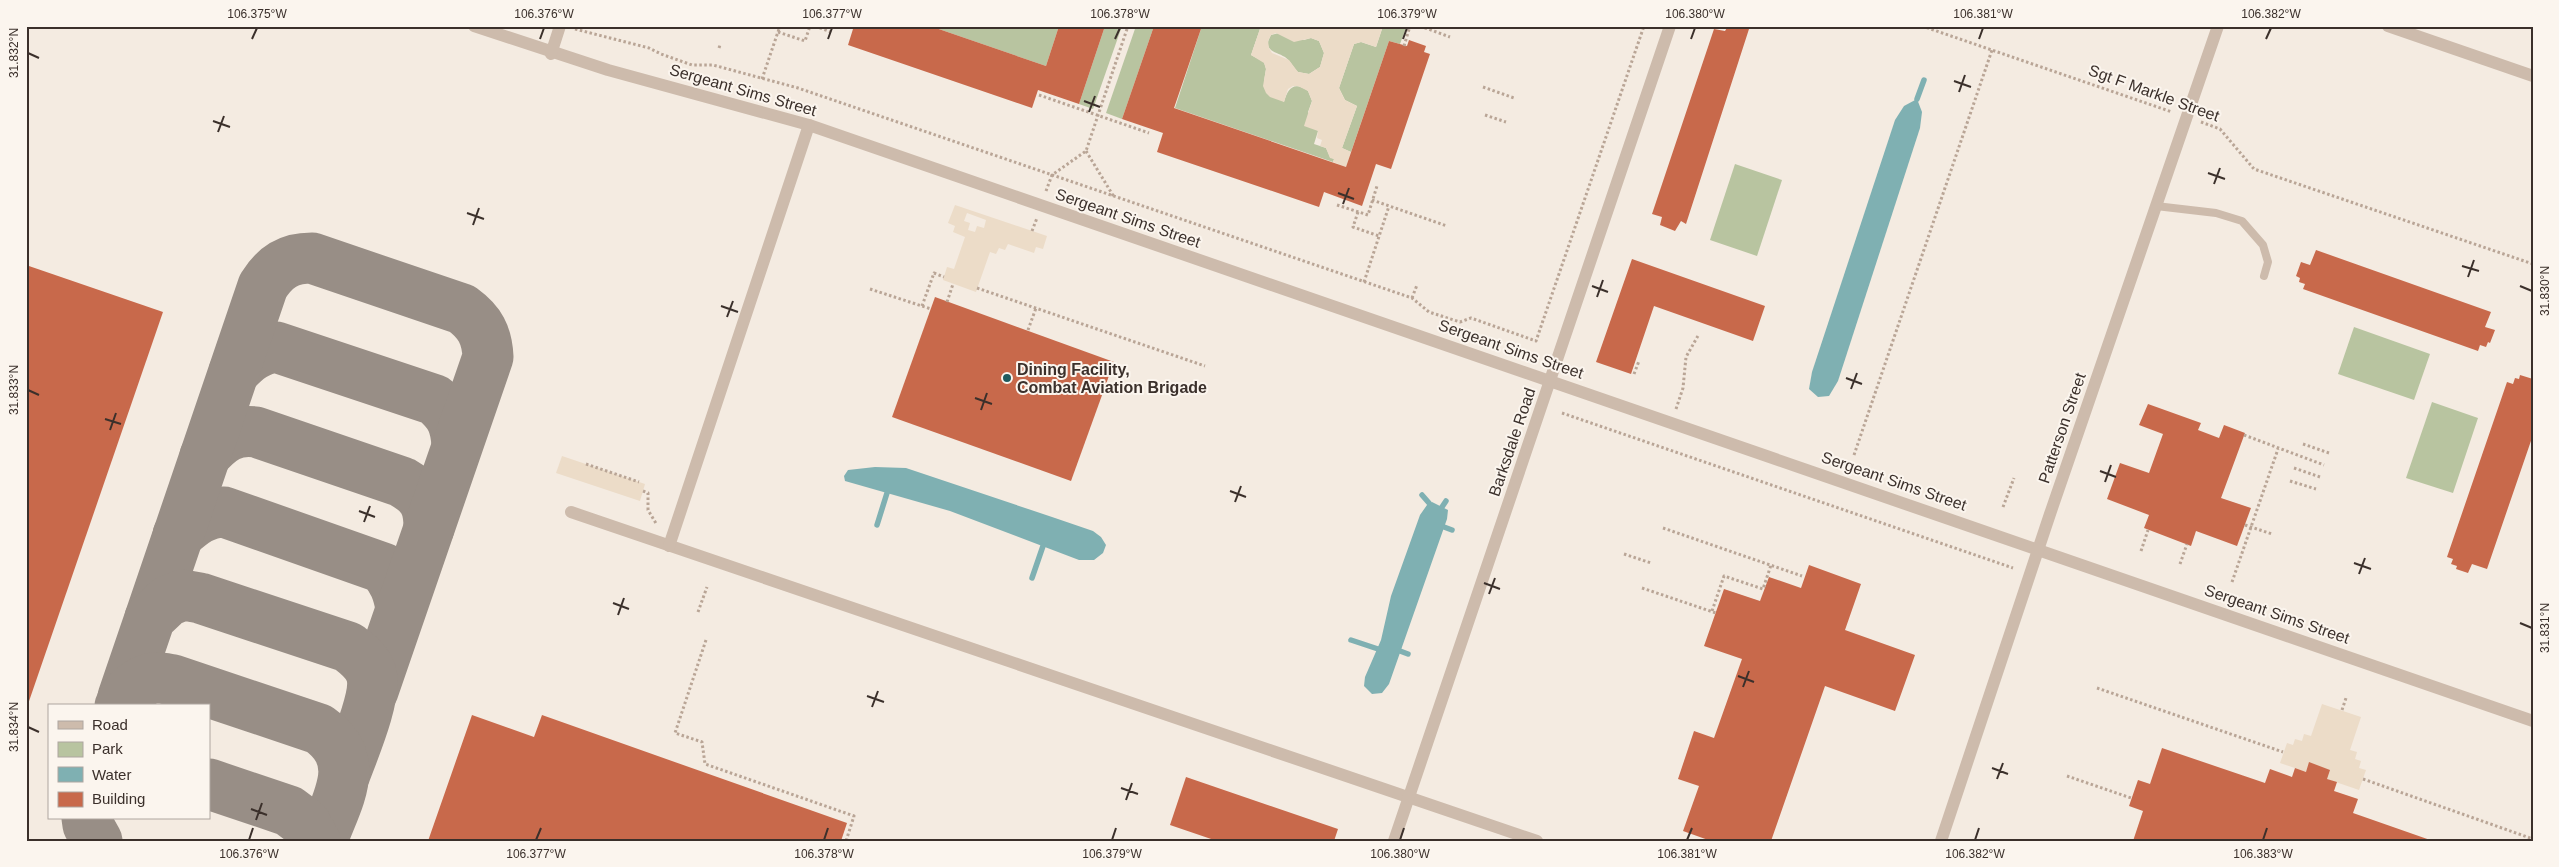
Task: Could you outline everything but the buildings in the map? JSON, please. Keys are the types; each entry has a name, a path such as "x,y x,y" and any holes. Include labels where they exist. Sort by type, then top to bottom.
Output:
{"street":[{"name":"Sergeant Sims Street","path":"474,26 551,54 809,125 2533,720"},
{"path":"551,54 560,26"},
{"name":"Barksdale Road","path":"1394,841 1670,26"},
{"name":"Patterson Street","path":"1941,841 2038,549 2218,26"},
{"path":"2388,26 2533,76"},
{"path":"669,546 809,125"},
{"path":"571,512 1537,841"}],"lane":[{"path":"2156,206 2216,213 2242,221 2263,245 2268,262 2264,276"}],"path":[{"path":"567,26 649,48 692,64 713,65 798,88 1412,298 1429,312 1460,322 1471,318 1536,341 1644,26"},
{"path":"762,79 780,26"},
{"path":"778,32 805,41 810,26"},
{"path":"815,26 831,32"},
{"path":"1032,231 1052,175 1086,151 1128,26"},
{"path":"1404,46 1410,26"},
{"path":"1420,26 1450,37"},
{"name":"Sgt F Markle Street","path":"1922,26 2220,129 2254,169 2533,264"},
{"path":"1854,455 1992,50"},
{"path":"1483,87 1514,98"},
{"path":"1039,95 1149,133"},
{"path":"1485,115 1506,122"},
{"path":"1086,151 1114,197"},
{"path":"1337,205 1368,215 1377,186"},
{"path":"1372,200 1447,226"},
{"path":"1364,282 1389,206"},
{"path":"1358,212 1353,227 1379,236"},
{"path":"922,306 934,273 944,277"},
{"path":"947,302 953,284"},
{"path":"1412,298 1417,285"},
{"path":"977,288 1205,366"},
{"path":"870,289 931,309"},
{"path":"1028,330 1036,308"},
{"path":"1672,422 1683,388 1686,357 1699,334"},
{"path":"1634,374 1639,361"},
{"path":"1562,412 2013,568"},
{"path":"2244,435 2324,465"},
{"path":"2303,444 2329,453"},
{"path":"2232,582 2278,449"},
{"path":"586,464 639,482"},
{"path":"2294,468 2320,477"},
{"path":"2004,507 2014,478"},
{"path":"2290,480 2316,489"},
{"path":"643,491 648,493 648,510"},
{"path":"2245,525 2272,534"},
{"path":"1663,528 1802,576"},
{"path":"2141,551 2148,530"},
{"path":"2180,564 2187,544"},
{"path":"1624,554 1651,563"},
{"path":"1642,588 1714,612 1724,576 1763,589 1771,565"},
{"path":"698,612 706,587"},
{"path":"706,640 675,733 702,742 705,764 854,816 846,841"},
{"path":"2097,688 2283,752"},
{"path":"2342,710 2346,698"},
{"path":"2067,776 2131,798"},
{"path":"2363,779 2533,838"}],"green space":[{"path":"930,26 1059,26 1046,66"},
{"path":"1105,26 1122,26 1093,109 1079,104"},
{"path":"1136,26 1154,26 1122,119 1106,113"},
{"path":"1202,26 1261,26 1251,55 1264,62 1266,69 1264,81 1284,102 1287,93 1295,86 1308,91 1312,101 1308,112 1318,131 1314,144 1326,148 1330,157 1334,159 1333,162 1175,108"},
{"path":"1383,26 1406,28 1400,44 1389,41 1351,152 1342,148 1357,106 1345,100 1339,88 1354,44 1361,42 1376,47"},
{"path":"1279,33 1304,40 1311,38 1319,41 1324,53 1320,67 1309,74 1298,72 1285,57 1271,50 1268,44 1271,35"},
{"path":"1735,164 1782,180 1757,256 1710,240"},
{"path":"2354,327 2430,354 2414,400 2338,374"},
{"path":"2432,402 2478,418 2453,493 2406,478"}],"shaded area":[{"path":"1261,26 1383,26 1376,47 1361,42 1354,44 1339,88 1345,100 1357,106 1342,148 1351,152 1346,167 1333,162 1334,159 1330,158 1326,148 1320,146 1322,140 1317,138 1318,131 1304,126 1312,101 1308,91 1298,86 1293,86 1288,89 1284,102 1270,97 1263,86 1266,69 1264,63 1251,55","holes":["1276,33 1294,42 1311,38 1319,41 1324,53 1320,67 1309,74 1298,72 1289,60 1272,53 1268,41 1271,35"]},
{"path":"955,205 1047,236 1043,249 1036,247 1034,253 1008,244 1005,250 999,248 996,254 990,252 976,292 943,280 947,267 954,269 965,237 953,232 955,226 948,223","holes":["967,213 986,220 984,228 977,226 975,232 968,230 970,223 964,221"]},
{"path":"562,456 645,484 640,501 556,473"},
{"path":"2322,704 2361,717 2350,750 2357,752 2355,759 2361,761 2359,768 2366,770 2359,790 2280,763 2287,743 2293,745 2295,739 2302,741 2304,734 2311,736"}],"water":[{"path":"1917,99 1922,112 1920,128 1838,381 1829,396 1818,397 1809,389 1812,372 1895,120 1904,106"},
{"path":"875,467 906,468 1055,518 1093,531 1101,537 1106,545 1103,553 1094,560 1079,560 950,511 845,481 844,476 848,470"},
{"path":"1432,502 1448,510 1447,519 1389,684 1382,693 1372,694 1364,686 1365,677 1381,640 1391,596 1420,515 1427,505"}],"waterway":[{"path":"1917,99 1924,80"},
{"path":"877,525 887,493"},
{"path":"1422,495 1429,503"},
{"path":"1442,507 1446,501"},
{"path":"1444,527 1452,530"},
{"path":"1032,578 1043,546"},
{"path":"1351,640 1378,649"},
{"path":"1400,651 1408,654"}],"taxiway":[{"path":"150,618 263,286 272,274 283,265 303,258 312,258 462,309 478,324 484,336 487,349 488,357 373,691"},
{"path":"234,372 253,355 276,347 435,400 451,419 457,444"},
{"path":"205,456 228,436 240,432 256,432 402,482 415,491 423,500 428,512 429,528"},
{"path":"178,535 204,516 224,512 383,568 395,586 401,608"},
{"path":"123,697 150,618 168,601 183,595 200,598 348,647 367,665 371,673 372,682 371,695 364,723 345,774"},
{"path":"121,704 129,692 137,685 153,678 160,678 173,680 319,729 333,741 341,754 344,767 340,796 322,841"},
{"path":"210,784 289,811 305,823 315,841"},
{"path":"87,820 97,841"}],"place":[{"name":"Dining Facility, Combat Aviation Brigade","path":"1007,378"}]}
